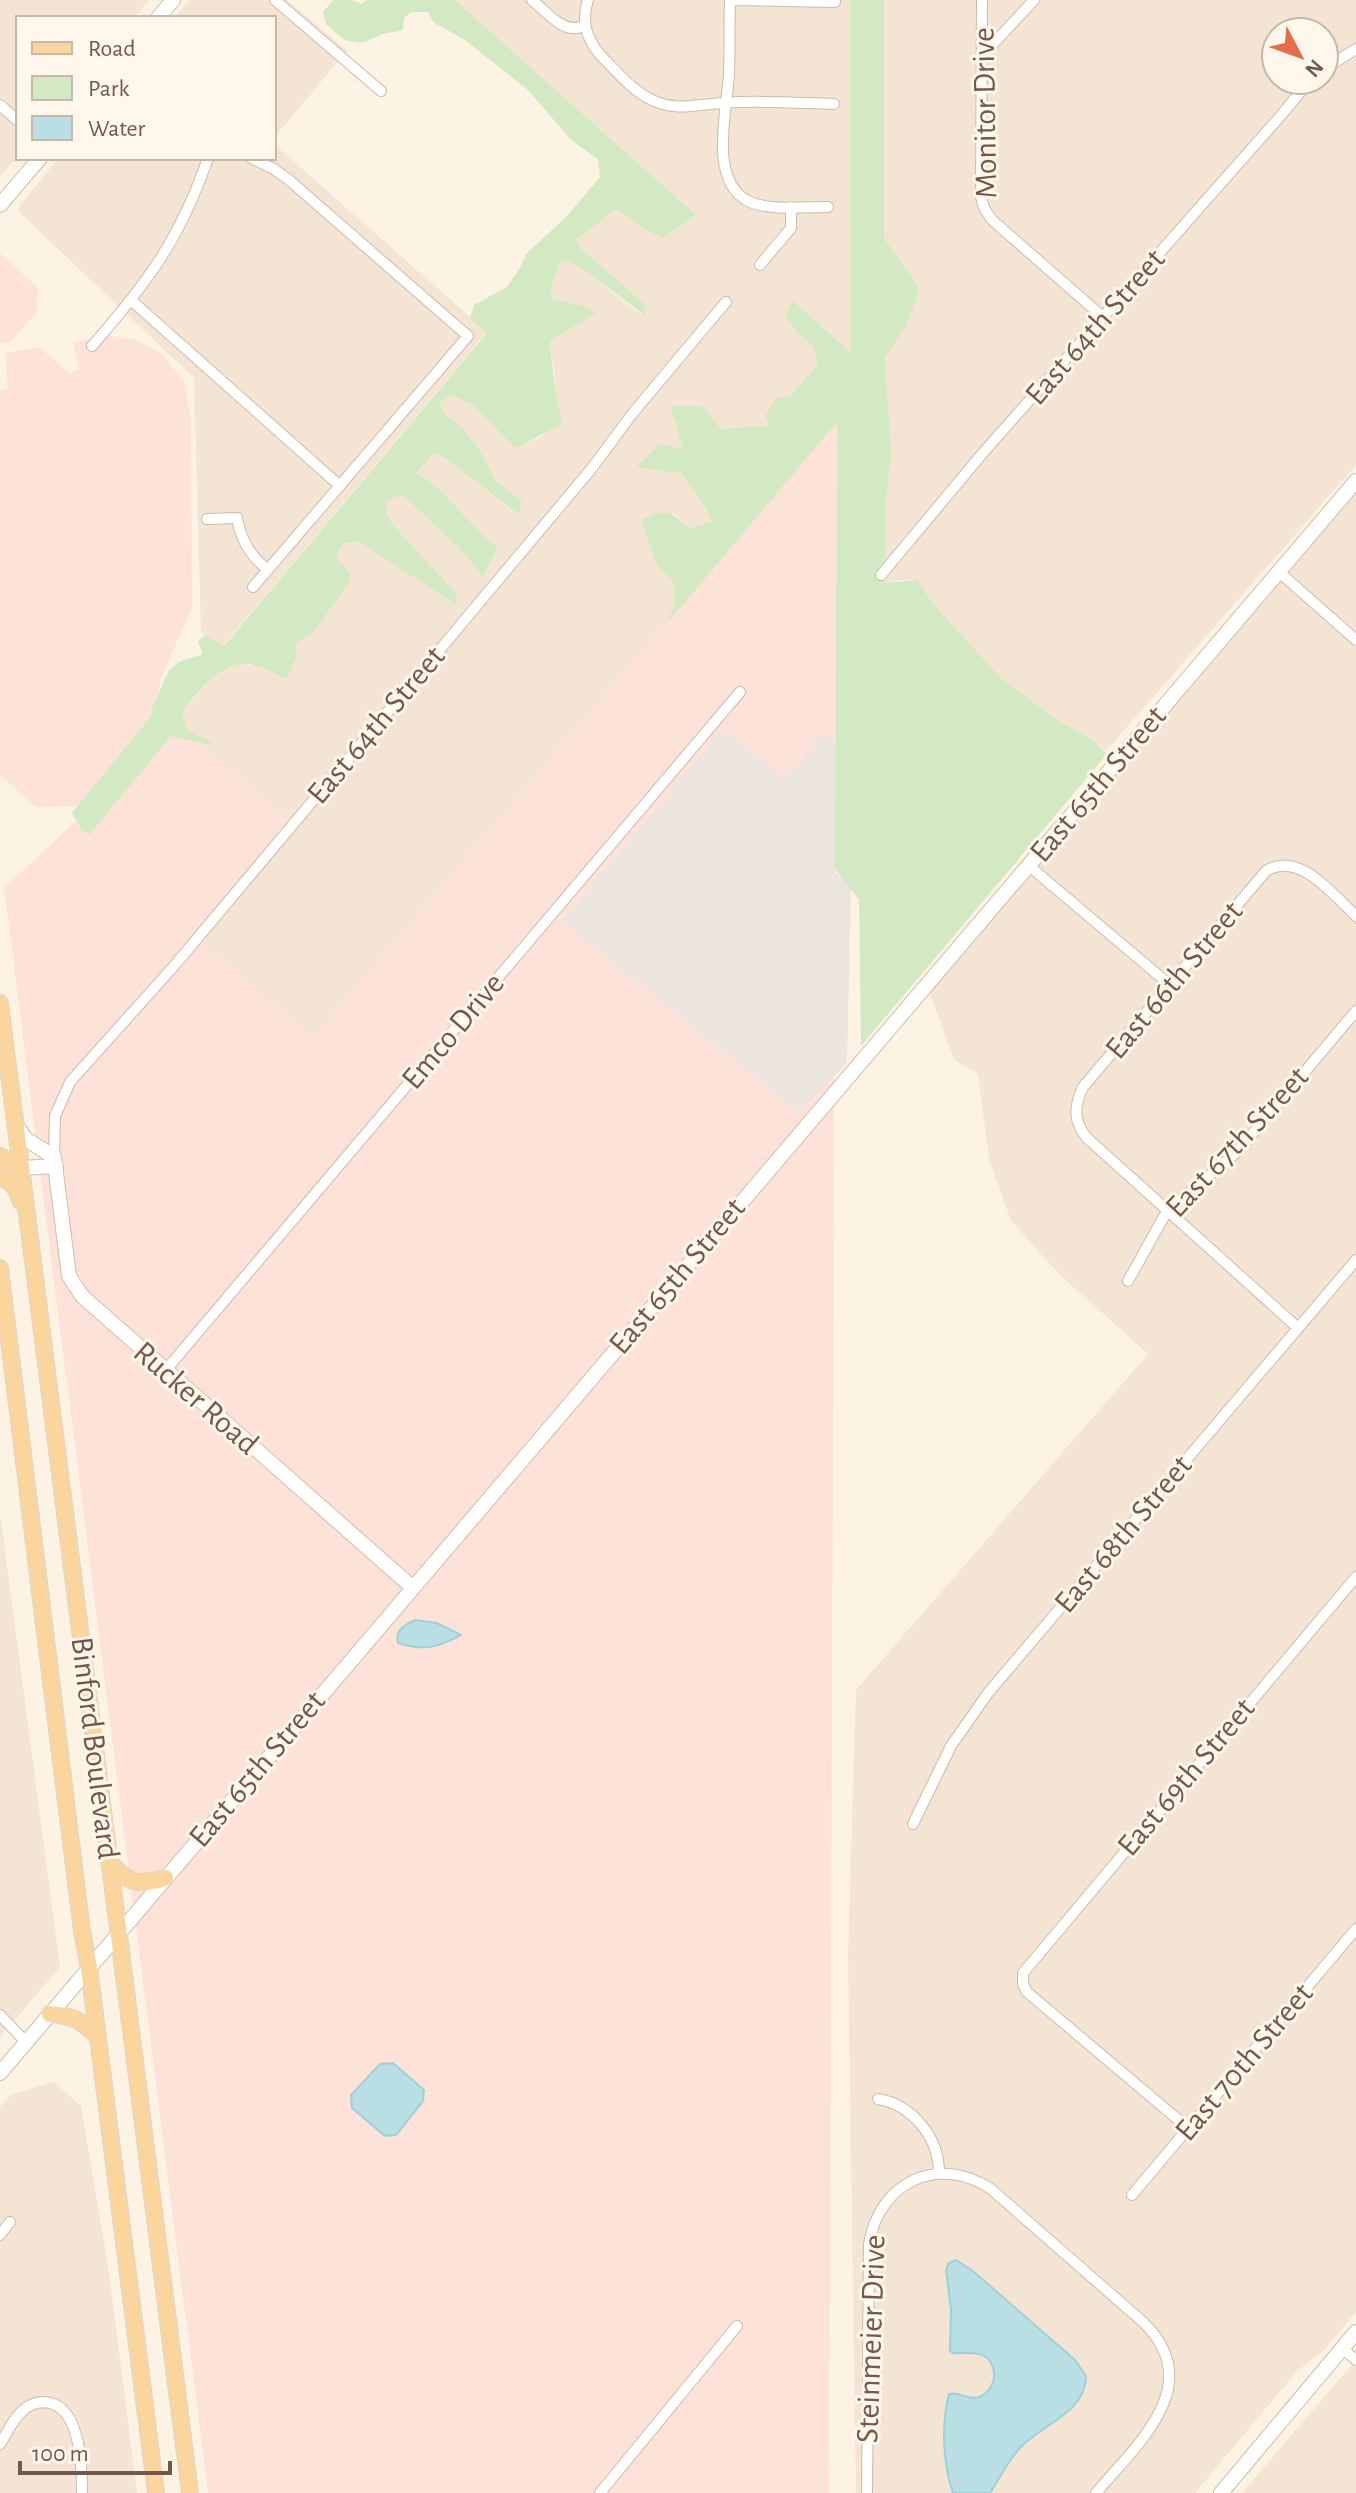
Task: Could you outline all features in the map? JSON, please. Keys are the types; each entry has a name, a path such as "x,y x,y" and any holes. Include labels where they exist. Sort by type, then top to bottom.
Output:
{"main road":[{"name":"Binford Boulevard","path":"0,1003 190,2493"},
{"path":"0,1156 21,1168"},
{"path":"0,1175 14,1186 26,1210"},
{"name":"Binford Boulevard","path":"0,1268 80,1917 156,2493"},
{"path":"109,1862 134,1883 165,1878"},
{"path":"50,2014 73,2017 98,2037"}],"street":[{"path":"160,16 173,0"},
{"path":"275,0 381,91"},
{"path":"532,0 567,28 574,30 585,25"},
{"path":"588,0 585,25 588,38 597,52 643,95 661,103 678,107 725,103 834,104"},
{"path":"828,207 753,204 741,197 732,187 724,166 725,103 732,0 835,2"},
{"name":"Monitor Drive","path":"982,0 981,197 984,208 991,219 1103,317"},
{"path":"982,56 1034,0"},
{"name":"East 64th Street","path":"881,575 975,462 1297,96"},
{"path":"0,105 16,119"},
{"path":"0,205 38,160"},
{"path":"92,346 132,301 173,240 186,216 207,160"},
{"path":"253,587 468,336 289,180 255,160"},
{"path":"760,265 791,228 791,207"},
{"path":"132,301 340,486"},
{"name":"East 64th Street","path":"55,1161 55,1116 70,1082 174,966 592,468 632,414 726,302"},
{"name":"East 65th Street","path":"0,2073 1356,481"},
{"path":"207,519 237,518 249,550 268,570"},
{"path":"1279,572 1356,640"},
{"name":"Emco Drive","path":"165,1371 740,692"},
{"path":"1028,865 1170,985"},
{"name":"East 66th Street","path":"1167,1211 1087,1138 1080,1128 1076,1112 1083,1087 1266,871 1280,865 1298,866 1356,916"},
{"name":"East 67th Street","path":"1128,1281 1167,1211 1237,1152 1356,1011"},
{"path":"15,1123 26,1139 55,1161"},
{"path":"21,1168 55,1161"},
{"name":"Rucker Road","path":"55,1161 67,1261 74,1286 82,1296 412,1587"},
{"path":"1167,1211 1298,1328"},
{"name":"East 68th Street","path":"913,1824 951,1746 988,1693 1356,1260"},
{"name":"East 69th Street","path":"1188,2128 1027,1992 1022,1981 1025,1969 1356,1577"},
{"name":"East 70th Street","path":"1132,2195 1356,1929"},
{"path":"0,2015 26,2042"},
{"path":"878,2099 896,2104 928,2133 938,2155 939,2173 966,2176 991,2189 1143,2322 1162,2348 1169,2377 1162,2411 1096,2493"},
{"name":"Steinmeier Drive","path":"867,2493 871,2230 886,2201 899,2188 915,2179 939,2173"},
{"path":"0,2235 10,2222"},
{"path":"600,2493 737,2326"},
{"path":"1221,2493 1356,2332"},
{"path":"1342,2348 1356,2360"},
{"path":"0,2444 26,2407 49,2402 58,2406 71,2420 80,2455 82,2493"}],"shaded area":[{"path":"0,0 149,0 136,16 16,16 16,158 0,176"},
{"path":"189,0 287,0 347,51 276,136 276,16 176,16"},
{"path":"455,0 850,0 851,354 800,335 814,347 818,364 770,425 720,429 673,420 681,436 681,473 707,508 712,523 689,528 673,513 652,547 658,566 674,583 675,600 668,622 313,1039 200,942 298,828 193,740 213,744 187,729 182,712 214,675 233,664 255,665 315,630 350,573 336,556 343,543 359,542 456,604 456,593 392,524 385,501 402,493 463,552 483,577 498,547 437,487 417,474 434,453 448,460 518,515 522,501 496,481 464,429 445,414 439,404 451,395 472,404 515,448 540,438 561,424 550,341 579,305 552,299 551,285 562,259 580,267 646,316 644,303 580,248 576,240 617,208 662,238 696,215"},
{"path":"884,0 1356,0 1356,465 1106,751 1000,677 934,605 917,580 885,584 885,514 891,452 885,357 906,327 919,291 884,238"},
{"path":"276,146 487,332 223,646 201,632 194,378 19,212 20,205 57,160 276,160"},
{"path":"0,253 38,288 37,312 10,342 0,343"},
{"path":"112,336 136,340 160,353 185,382 191,420 192,608 161,678 154,722 81,806 36,807 0,775 0,391 8,388 5,353 39,347 69,373 79,370 73,342"},
{"path":"837,421 829,2493 208,2493 4,888 77,820 82,831 90,833 171,736 193,740 298,828 201,942 313,1038"},
{"path":"1356,492 1356,2312 1322,2352 1298,2370 1195,2493 856,2493 848,1955 856,1690 1148,1354 1061,1276 1011,1221 989,1159 978,1074 954,1060 927,985"},
{"path":"824,733 839,747 841,836 834,871 851,887 847,1063 799,1112 562,921 719,734 731,734 785,778"},
{"path":"0,1513 60,1967 0,2037"},
{"path":"53,2082 81,2106 108,2265 137,2493 0,2493 0,2107 11,2095"},
{"path":"1356,2360 1356,2493 1242,2493"}],"green space":[{"path":"333,0 352,0 361,4 367,0 455,0 696,215 662,238 616,209 576,240 580,248 644,303 646,316 580,267 562,259 551,285 552,299 597,312 550,341 562,424 515,448 472,404 451,395 439,403 445,414 464,429 496,481 522,501 519,515 448,460 434,453 417,473 437,487 498,547 483,577 463,552 402,494 386,501 386,512 392,524 456,593 457,605 359,542 343,543 336,556 350,573 349,582 315,630 295,644 296,656 287,679 262,667 246,664 234,665 214,676 182,712 187,729 218,746 171,736 90,834 82,831 72,813 152,715 169,670 179,662 203,654 198,642 205,635 224,646 487,333 470,318 474,305 507,287 526,254 567,216 600,177 598,159 572,141 528,90 465,40 433,22 428,12 411,12 404,18 403,30 362,43 344,40 326,24 323,12"},
{"path":"850,0 884,0 884,238 919,291 906,327 885,357 891,452 885,514 885,583 917,580 934,605 1000,677 1059,721 1093,740 1107,754 861,1046 859,900 835,869 837,422 668,622 675,600 674,583 658,566 641,520 666,513 689,528 712,522 706,508 681,473 636,467 660,444 683,450 671,406 702,406 721,429 770,425 765,416 777,398 791,396 818,364 814,347 786,317 793,301 851,353"}],"water":[{"path":"415,1620 437,1623 461,1635 430,1647 398,1643 399,1631"},
{"path":"393,2063 424,2090 423,2101 396,2135 385,2136 352,2108 351,2095 380,2064"},
{"path":"956,2260 973,2271 1075,2360 1086,2376 1084,2389 1071,2409 1021,2447 990,2493 953,2493 947,2470 944,2431 949,2394 979,2397 989,2389 994,2378 989,2360 981,2354 950,2351 951,2310 946,2270 949,2263"}]}
